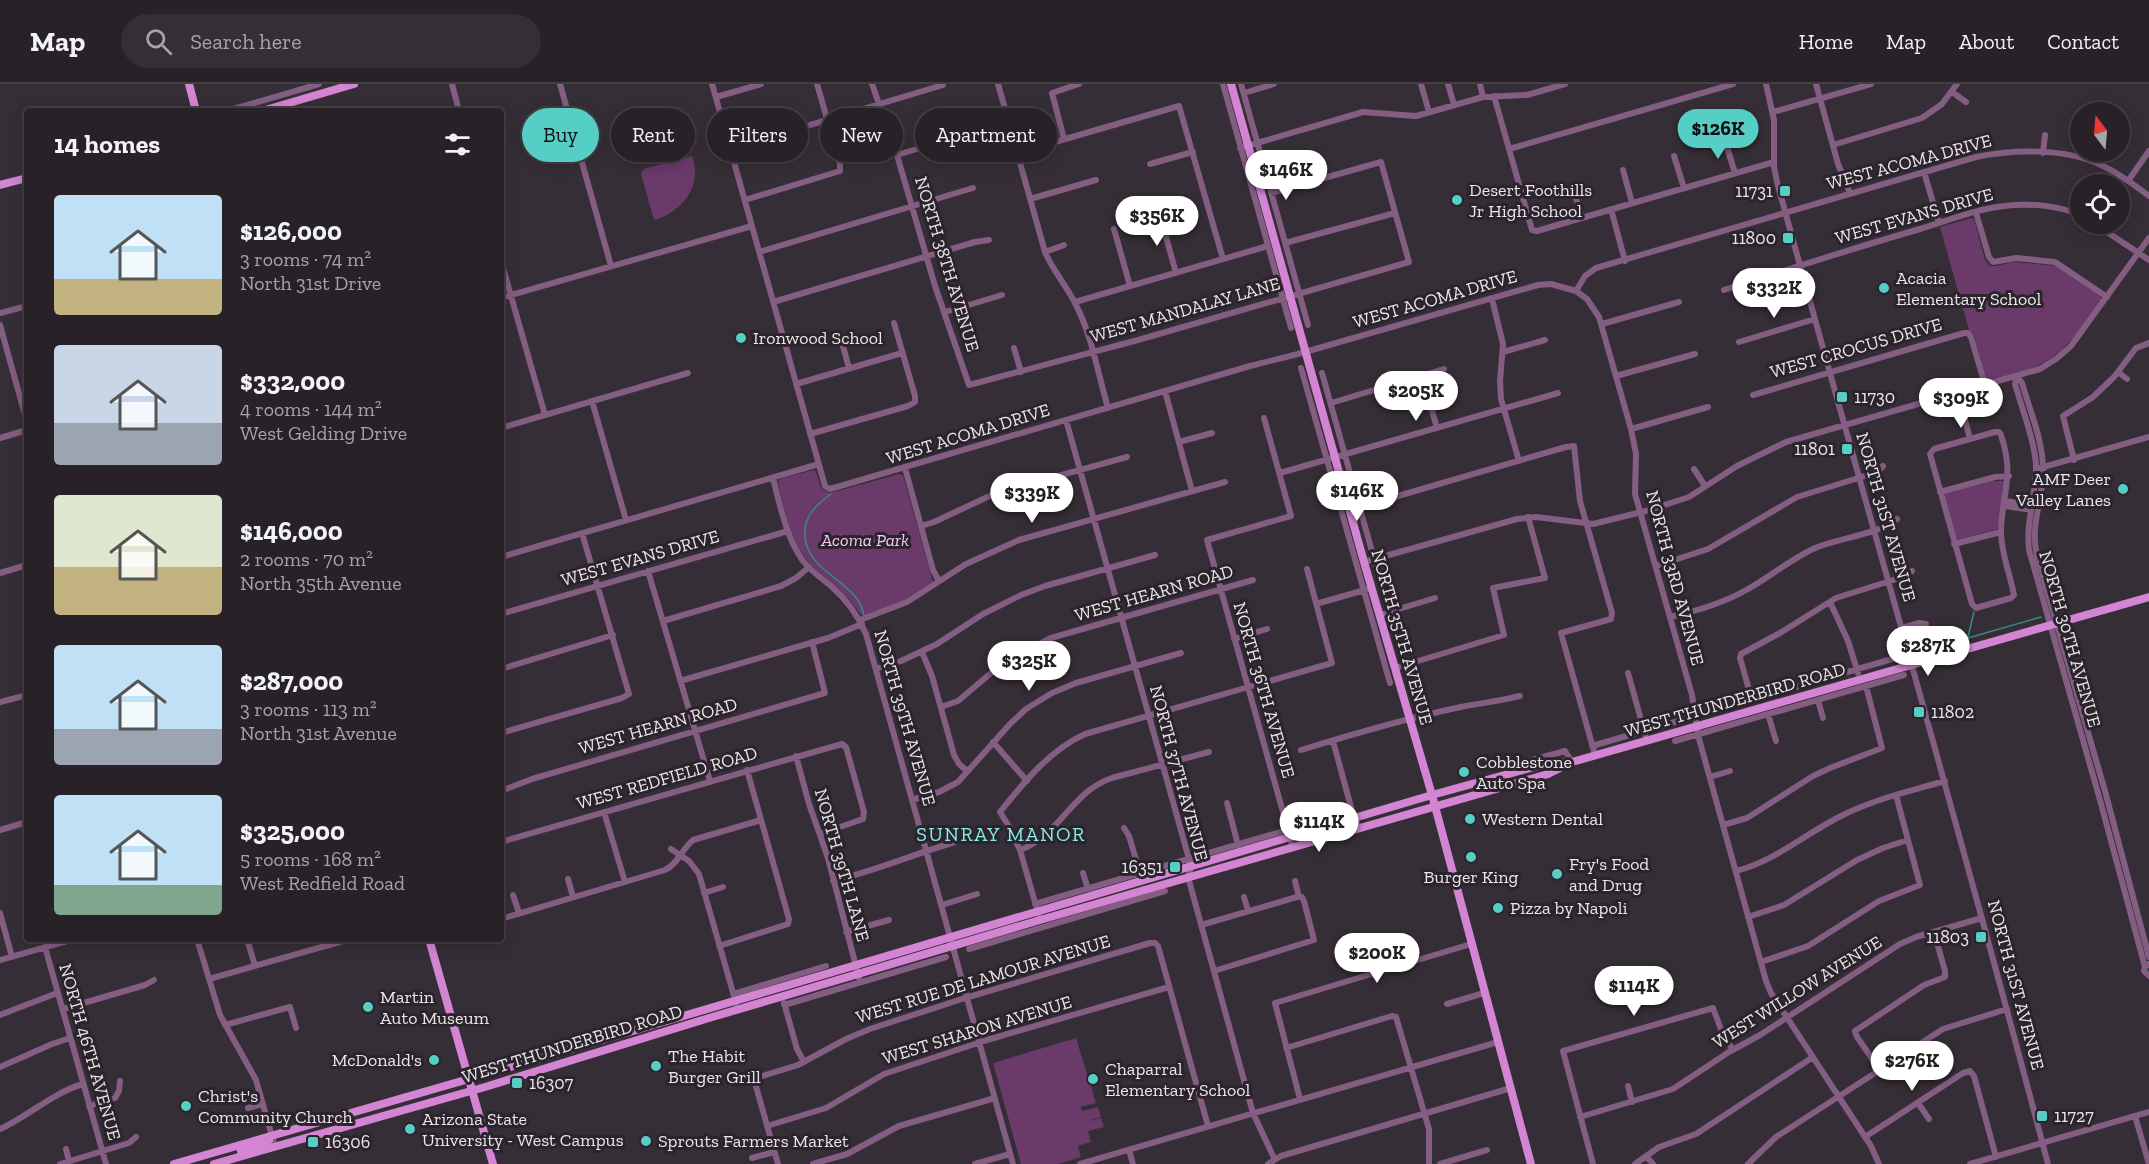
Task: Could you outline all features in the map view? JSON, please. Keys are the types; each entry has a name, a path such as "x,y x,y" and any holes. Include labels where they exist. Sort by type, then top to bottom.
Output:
{"main road":[{"path":"189,84 195,108"},
{"path":"272,108 354,84"},
{"name":"NORTH 35TH AVENUE","path":"1231,84 1244,147 1286,297 1306,352 1331,459 1364,562 1368,589 1379,615 1411,719 1531,1164"},
{"path":"0,185 24,179"},
{"name":"WEST THUNDERBIRD ROAD","path":"213,1164 473,1090 738,1009 783,1000 859,978 953,946 972,945 1040,920 1071,915 1161,890 1188,877 1551,773 1572,762 1595,755 1647,741 1698,731 1860,680 2149,597"},
{"name":"WEST THUNDERBIRD ROAD","path":"174,1164 470,1079 734,997 779,987 824,970 855,965 951,937 1037,908 1068,903 1289,833 1354,818 1552,762 1572,762"},
{"path":"1507,785 1511,779 1534,767"},
{"path":"431,942 493,1164"},
{"path":"336,1118 339,1128"},
{"path":"213,1164 264,1143 272,1136"}],"street":[{"path":"239,108 319,84"},
{"path":"452,84 458,108"},
{"path":"560,84 611,266"},
{"path":"712,84 719,108"},
{"path":"716,97 761,84"},
{"path":"818,84 824,108"},
{"name":"NORTH 38TH AVENUE","path":"872,84 880,108"},
{"path":"998,84 1005,108"},
{"path":"1064,139 1052,93 1079,84"},
{"name":"NORTH 35TH AVENUE","path":"1223,84 1244,147 1268,246 1286,297 1290,328"},
{"path":"1241,84 1308,325"},
{"path":"1244,93 1274,84"},
{"path":"1421,84 1430,112"},
{"path":"1448,84 1454,105"},
{"path":"1480,84 1483,97"},
{"path":"1244,147 1363,112 1374,111 1409,116 1483,97 1527,95 1545,87 1565,84"},
{"path":"1509,149 1733,84"},
{"name":"NORTH 31ST AVENUE","path":"1766,84 1773,112 1775,172 1945,781 2048,1164"},
{"path":"1816,84 1840,170 1850,193"},
{"path":"1773,112 1871,84"},
{"path":"1833,145 1922,118 1938,108 1957,84"},
{"path":"866,108 943,85"},
{"path":"1952,92 1966,102"},
{"path":"1494,96 1532,230 1537,231 1774,162"},
{"path":"1057,141 1179,106 1223,259"},
{"path":"2043,153 2045,135"},
{"path":"1725,141 1735,173"},
{"name":"WEST ACOMA DRIVE","path":"819,464 825,486 834,489 1165,391 1538,285 1551,284 1576,291 1585,276 1596,268 1990,154 2016,151 2070,157"},
{"path":"2130,178 2149,151"},
{"path":"1150,164 1193,152"},
{"path":"1674,156 1684,188"},
{"path":"504,556 819,464 734,162"},
{"path":"745,200 840,171 839,162"},
{"name":"NORTH 38TH AVENUE","path":"899,162 926,256 969,386"},
{"path":"1019,162 1045,252 1051,266 1073,299 1092,352 1108,408"},
{"path":"1271,193 1381,162 1395,213 1285,243"},
{"name":"WEST ACOMA DRIVE","path":"2094,162 2115,174"},
{"path":"1623,170 1632,203"},
{"path":"1924,172 1939,224"},
{"path":"1030,200 1096,180"},
{"name":"WEST ACOMA DRIVE","path":"2130,182 2149,196"},
{"path":"1572,185 1582,218"},
{"path":"759,252 973,188"},
{"name":"WEST EVANS DRIVE","path":"1724,290 1832,254 2002,206 2022,205 2070,210"},
{"path":"1611,209 1625,261"},
{"name":"WEST MANDALAY LANE","path":"969,386 1410,262 1395,213"},
{"path":"1976,213 1989,257 1993,262 2016,258 2055,262 2107,297"},
{"path":"1160,215 1176,273"},
{"path":"504,297 752,226"},
{"path":"1114,229 1130,286"},
{"path":"2109,234 2149,260"},
{"path":"1364,562 1506,521 1528,517 1587,524 1606,522 1640,513 1676,502 1771,448 1845,424 2040,369 2064,353 2078,339 2149,238"},
{"path":"773,302 926,256 989,240"},
{"path":"1045,252 1064,245"},
{"path":"1063,301 1130,286 1268,246"},
{"path":"504,272 545,415"},
{"name":"NORTH 33RD AVENUE","path":"1576,291 1592,305 1602,324 1636,454 1635,494 1670,617 1748,917 1771,993 1865,1137 1879,1164"},
{"path":"945,312 1002,295"},
{"path":"1492,299 1502,333 1500,381 1502,399 1519,461"},
{"path":"1602,324 1679,302"},
{"path":"0,314 24,307"},
{"path":"1738,342 1815,319"},
{"path":"810,434 915,402 894,323"},
{"path":"0,326 24,411"},
{"name":"WEST CROCUS DRIVE","path":"1752,395 1964,333 1968,333 1971,337 1984,385"},
{"path":"841,339 849,368"},
{"path":"1503,352 1545,340"},
{"path":"2074,460 2063,416 2093,397 2118,372 2136,348 2149,343"},
{"path":"1014,348 1021,372"},
{"path":"796,384 902,353"},
{"path":"1616,376 1695,354"},
{"name":"NORTH 35TH AVENUE","path":"1301,368 1331,459 1368,589 1390,683"},
{"path":"1331,403 1444,369"},
{"path":"2118,372 2127,379"},
{"name":"NORTH 35TH AVENUE","path":"1322,373 1389,612"},
{"path":"504,427 688,374"},
{"path":"1422,376 1437,428"},
{"name":"NORTH 30TH AVENUE","path":"2017,376 2022,383 2038,439 2039,468 2033,509 2027,527 2029,550 2105,791 2149,957"},
{"path":"1165,391 1192,491"},
{"path":"1264,418 1280,473 1558,393"},
{"path":"1958,393 1970,439"},
{"path":"592,401 626,520"},
{"path":"1631,429 1708,407"},
{"name":"NORTH 37TH AVENUE","path":"1066,420 1190,863 1188,877 1253,1113 1274,1158"},
{"path":"0,438 24,431"},
{"path":"1999,432 2008,456 2009,476 2001,532 2002,549 2014,595 2011,598 1974,607 1954,543 1931,451 1970,439 1999,432"},
{"path":"1179,442 1212,433"},
{"path":"2039,468 2149,437"},
{"path":"1360,507 1574,446 1578,487 1612,613 1611,619 1561,633 1595,755"},
{"path":"921,526 996,493 1127,457"},
{"path":"1656,566 1708,549 1797,497 1878,472 1883,466"},
{"path":"904,468 933,570 939,581"},
{"path":"1694,469 1705,486"},
{"name":"NORTH 36TH AVENUE","path":"1280,473 1291,516 1207,540 1293,848"},
{"path":"1940,492 1995,477 2009,476"},
{"name":"NORTH 39TH AVENUE","path":"773,478 788,531 796,550 809,567 845,599 861,622 942,904 1013,1164"},
{"path":"680,681 729,663 796,643 812,642 839,634 907,602 972,561 1006,545 1225,482"},
{"path":"2005,503 2033,509"},
{"path":"1395,668 1504,635 1493,588 1545,578 1528,517"},
{"path":"1670,617 1728,599 1749,589 1802,555 1836,540 1890,525 1897,519"},
{"name":"WEST EVANS DRIVE","path":"504,613 788,531"},
{"path":"1954,543 2001,532"},
{"path":"504,732 523,723 629,694 582,533"},
{"path":"876,669 922,652 948,638 983,614 1021,595 1155,555"},
{"path":"0,573 24,566"},
{"path":"663,621 781,586 796,578 809,567"},
{"path":"1040,920 1020,850 1000,812 1050,755 1072,739 1332,663 1307,569"},
{"path":"648,571 710,781"},
{"path":"1752,700 1740,658 1741,654 1830,602 1851,592 1906,576 1912,571"},
{"name":"WEST HEARN ROAD","path":"941,707 958,701 1004,662 1034,645 1068,632 1253,580"},
{"path":"1316,604 1368,589"},
{"path":"1379,615 1435,598"},
{"path":"1830,602 1844,631 1860,680"},
{"path":"1902,627 1919,623 1926,624"},
{"name":"NORTH 30TH AVENUE","path":"2053,624 2147,966 2145,973 2149,976"},
{"path":"1234,639 1267,629"},
{"path":"504,668 613,635"},
{"name":"WEST HEARN ROAD","path":"504,790 532,779 825,693 812,642"},
{"path":"922,652 929,667 956,760 967,771"},
{"path":"912,800 950,788 1026,709 1052,693 1076,683 1181,653"},
{"name":"WEST THUNDERBIRD ROAD","path":"1592,746 1899,657"},
{"path":"1628,673 1647,741"},
{"name":"WEST THUNDERBIRD ROAD","path":"1675,741 1698,731 1768,714 1904,675"},
{"path":"1723,825 1747,818 1813,776 1882,748 1866,686"},
{"path":"0,702 24,696"},
{"path":"1300,750 1411,719 1520,696"},
{"path":"1818,700 1823,718"},
{"path":"1768,714 1776,741"},
{"path":"1333,741 1354,818 1360,828"},
{"path":"993,742 1027,781"},
{"name":"WEST REDFIELD ROAD","path":"504,841 842,744 846,747 861,801 863,819 820,834"},
{"path":"1020,850 1032,846 1044,837 1096,784 1209,752"},
{"name":"NORTH 39TH LANE","path":"796,756 859,978"},
{"path":"719,946 788,924 789,919 747,770"},
{"path":"1710,777 1730,771"},
{"path":"1736,871 1765,862 1820,828 1860,807 1945,781"},
{"path":"1761,962 1808,946 1879,902 1920,885 1896,795"},
{"path":"1227,803 1238,844"},
{"path":"604,812 625,882"},
{"path":"504,918 669,868 686,846 696,838 761,820"},
{"name":"WEST THUNDERBIRD ROAD","path":"1037,908 1088,889 1140,873 1190,863 1238,844 1289,833 1318,821"},
{"path":"0,830 24,823"},
{"path":"1124,828 1129,836 1140,873"},
{"path":"1748,917 1784,905 1857,860 1882,848 1908,840"},
{"path":"833,881 885,867 926,850 955,843"},
{"path":"671,849 696,868 738,1009"},
{"path":"1083,873 1088,889"},
{"path":"568,879 573,897"},
{"path":"1214,971 1314,940 1295,881"},
{"path":"704,893 723,887"},
{"path":"942,904 977,894"},
{"path":"513,895 519,913"},
{"path":"1244,897 1248,911"},
{"path":"1202,925 1300,897"},
{"path":"1068,903 1071,915"},
{"path":"0,913 12,957"},
{"name":"WEST THUNDERBIRD ROAD","path":"972,945 1071,915"},
{"name":"WEST WILLOW AVENUE","path":"1580,1117 1667,1092 1733,1050 1757,1038 1900,944 1982,918"},
{"path":"846,932 889,920"},
{"path":"1880,1070 1855,1031 1924,985 1944,977 1945,970 1934,932"},
{"path":"0,960 64,942"},
{"path":"198,942 225,1024 238,1054 254,1075 275,1147"},
{"path":"248,942 255,966"},
{"path":"209,980 339,942"},
{"name":"WEST RUE DE LAMOUR AVENUE","path":"767,1126 755,1083 756,1078 804,1062 859,1033 967,997 1155,943 1158,946 1169,987"},
{"path":"1300,1099 1275,1003 1472,944"},
{"name":"NORTH 46TH AVENUE","path":"45,948 105,1164"},
{"path":"936,960 938,951"},
{"name":"WEST THUNDERBIRD ROAD","path":"859,978 946,957"},
{"name":"WEST THUNDERBIRD ROAD","path":"734,997 816,969 824,970"},
{"path":"63,1009 145,985 154,980"},
{"path":"779,987 797,1049 804,1062"},
{"path":"1169,987 1208,1126"},
{"name":"WEST SHARON AVENUE","path":"767,1126 826,1108 884,1074 980,1042 1169,987"},
{"path":"0,1015 57,993"},
{"path":"1447,1004 1484,993"},
{"path":"225,1024 290,1007 296,1028"},
{"path":"1593,1164 1563,1051 1713,1008 1722,1032 1733,1050"},
{"path":"1748,1164 1776,1137 1949,1026 2007,1009"},
{"path":"1286,1048 1392,1016 1396,1017 1425,1114 1430,1139 1429,1164"},
{"path":"0,1067 70,1038"},
{"path":"1080,1164 1498,1042"},
{"path":"1635,1164 1659,1147 1696,1134 1813,1057"},
{"path":"1865,1137 1963,1073 1970,1071 1974,1076 1996,1157"},
{"path":"89,1106 115,1098 120,1082"},
{"path":"0,1129 61,1092 83,1084"},
{"path":"1628,1086 1632,1102"},
{"path":"1268,1164 1274,1158 1510,1088"},
{"path":"813,1164 847,1154 899,1126 995,1098"},
{"path":"1918,1102 1929,1119"},
{"path":"248,1108 263,1104"},
{"path":"1971,1164 2149,1112"},
{"path":"2134,1116 2149,1164"},
{"path":"767,1126 778,1164"},
{"path":"60,1164 129,1143 136,1137"},
{"path":"66,1149 69,1161"},
{"path":"1129,1150 1133,1164"},
{"path":"1440,1164 1487,1150"},
{"path":"752,1158 774,1152"},
{"path":"975,1164 1010,1154"},
{"path":"1647,1156 1653,1164"},
{"path":"1754,1158 1760,1164"}],"green space":[{"path":"670,162 694,162 695,167 695,178 688,196 673,211 654,220 641,174 644,169"},
{"path":"1974,219 1985,260 1990,266 2014,262 2057,266 2101,297 2101,301 2081,328 2049,360 2033,368 1989,381 1986,378 1974,335 1969,330 1940,227"},
{"name":"Acoma Park","path":"814,470 821,488 830,493 899,474 903,475 933,582 904,600 864,616 861,615 845,595 806,559 786,516 778,482 780,479"},
{"path":"1993,481 2005,481 1998,529 1957,540 1944,494"},
{"path":"1076,1038 1096,1103 1081,1107 1082,1111 1098,1107 1101,1117 1085,1122 1101,1118 1104,1127 1088,1131 1091,1142 1078,1146 1081,1157 1058,1164 1021,1164 993,1063"}],"waterway":[{"path":"831,494 816,507 806,523 805,536 808,549 814,560 853,594 864,616"},
{"path":"1968,637 1974,612"},
{"path":"1916,653 2041,617"}],"place":[{"name":"11731","path":"1785,191"},
{"name":"Desert Foothills Jr High School","path":"1457,200"},
{"name":"11800","path":"1788,238"},
{"name":"Acacia Elementary School","path":"1884,288"},
{"name":"Ironwood School","path":"741,338"},
{"name":"11730","path":"1842,397"},
{"name":"11801","path":"1847,449"},
{"name":"AMF Deer Valley Lanes","path":"2123,489"},
{"name":"11802","path":"1919,712"},
{"name":"Cobblestone Auto Spa","path":"1464,772"},
{"name":"Western Dental","path":"1470,819"},
{"name":"Burger King","path":"1471,857"},
{"name":"16351","path":"1175,867"},
{"name":"Fry's Food and Drug","path":"1557,874"},
{"name":"Pizza by Napoli","path":"1498,908"},
{"name":"11803","path":"1981,937"},
{"name":"Martin Auto Museum","path":"368,1007"},
{"name":"McDonald's","path":"434,1060"},
{"name":"The Habit Burger Grill","path":"656,1066"},
{"name":"Chaparral Elementary School","path":"1093,1079"},
{"name":"16307","path":"517,1083"},
{"name":"Christ's Community Church","path":"186,1106"},
{"name":"11727","path":"2042,1116"},
{"name":"Arizona State University - West Campus","path":"410,1129"},
{"name":"Sprouts Farmers Market","path":"646,1141"},
{"name":"16306","path":"313,1142"}],"district":[{"name":"SUNRAY MANOR","path":"1001,834"}]}
